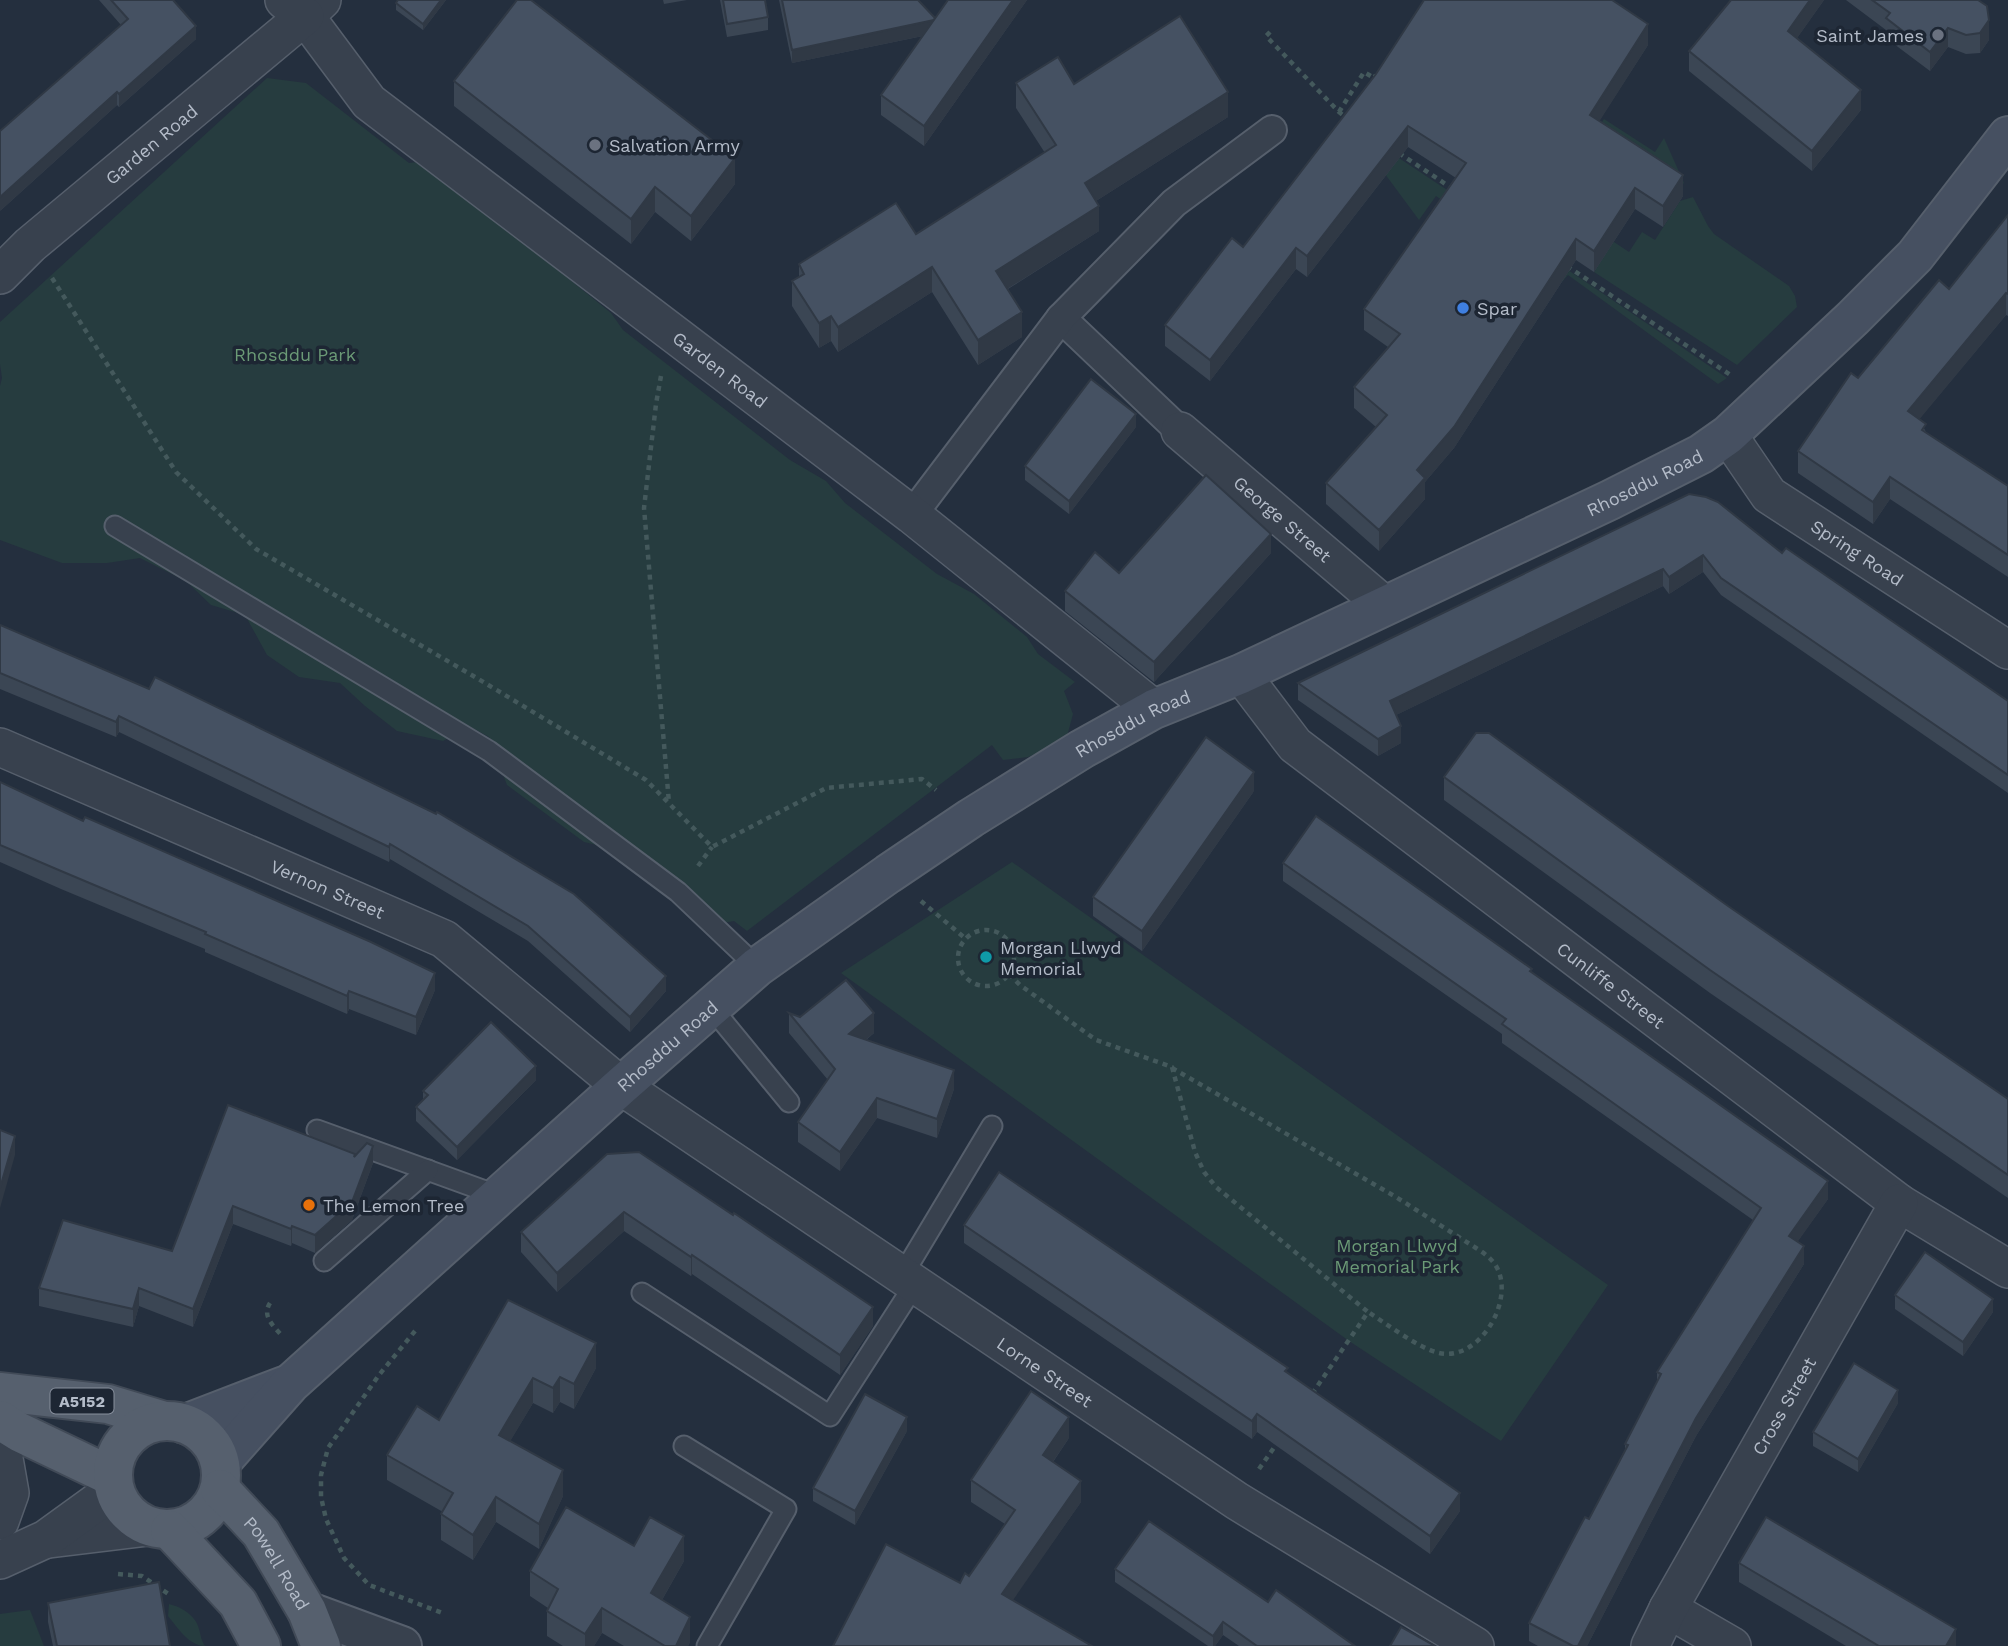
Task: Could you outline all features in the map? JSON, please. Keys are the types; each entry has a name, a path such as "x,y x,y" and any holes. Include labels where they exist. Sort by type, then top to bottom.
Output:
{"main road":[{"name":"Rhosddu Road","path":"159,1529 187,1526 202,1518 214,1505 220,1476 290,1384 757,967 971,818 1082,749 1154,709 1241,674 1610,500 1701,454 1728,435 1915,256 2008,136"},
{"name":"Rhosddu Road","path":"114,1483 114,1465 121,1447 134,1432 147,1424 173,1422 290,1384"},
{"name":"A5152","path":"0,1392 108,1404 173,1422"},
{"path":"0,1420 114,1483 128,1513 159,1529 238,1603 261,1646"},
{"path":"173,1422 196,1429 210,1441 216,1452 220,1476"},
{"name":"Powell Road","path":"220,1476 261,1533 307,1611 321,1646"}],"street":[{"name":"Garden Road","path":"0,275 30,245 303,5 369,102 912,515 1154,709"},
{"path":"912,515 1060,318 1174,203 1272,130"},
{"path":"1060,318 1180,431"},
{"name":"George Street","path":"1180,431 1384,605"},
{"name":"Spring Road","path":"1728,435 1769,495 2008,650"},
{"name":"Cunliffe Street","path":"1241,674 1295,744 1899,1203 2008,1269"},
{"name":"Vernon Street","path":"0,747 444,939 621,1086"},
{"name":"Lorne Street","path":"621,1086 1237,1501 1475,1646"},
{"name":"Cross Street","path":"1668,1609 1899,1203"},
{"path":"0,1447 9,1493 0,1521"},
{"name":"Rhosddu Road","path":"0,1560 46,1539 114,1483"},
{"name":"Rhosddu Road","path":"46,1539 159,1529"},
{"path":"1650,1646 1668,1609 1732,1646"},
{"path":"307,1611 402,1646"}],"lane":[{"path":"115,526 489,751 678,892 757,967"},
{"path":"711,1007 789,1102"},
{"path":"642,1293 830,1416 992,1126"},
{"path":"317,1130 499,1196"},
{"path":"324,1261 428,1170"},
{"path":"684,1446 786,1509 707,1646"}],"path":[{"path":"1269,32 1266,36 1339,112 1350,120"},
{"path":"1339,112 1364,72 1374,78 1381,67"},
{"path":"1396,151 1454,190"},
{"path":"30,245 176,472 256,548 646,780 712,848 826,788 922,779 971,818"},
{"path":"1558,259 1766,399"},
{"path":"656,404 645,508 669,804"},
{"path":"888,874 966,939"},
{"path":"982,930 992,930 1008,939 1015,957 1009,974 994,984 976,984 969,979 959,964 961,946 966,939 982,930"},
{"path":"1009,974 1020,985 1096,1040 1172,1067 1396,1197 1488,1256 1497,1266 1502,1279 1502,1294 1499,1307 1479,1341 1467,1350 1453,1354 1439,1353 1425,1347 1368,1312 1216,1187 1203,1172 1195,1152 1172,1067"},
{"path":"1309,1398 1368,1312"},
{"path":"420,1326 379,1375 328,1448 321,1475 321,1497 326,1519 344,1558 369,1585 445,1614"},
{"path":"1237,1501 1285,1432"},
{"path":"110,1573 142,1576 180,1601"}],"green space":[{"name":"Rhosddu Park","path":"267,78 306,83 409,163 425,161 478,199 548,262 611,313 623,330 790,460 826,481 845,503 937,574 974,594 1027,637 1038,654 1075,682 1064,691 1073,714 1066,740 1028,757 1003,760 992,745 747,931 734,921 723,923 639,855 584,842 507,785 489,737 469,726 443,741 397,731 340,683 299,677 267,655 245,615 211,605 186,581 140,558 107,563 62,563 0,540 0,322"},
{"path":"1340,119 1727,378 1718,384 1568,275 1562,282 1436,196 1419,220 1365,147"},
{"path":"1604,119 1655,152 1664,138 1684,183 1679,187 1594,134"},
{"path":"1693,197 1714,234 1789,286 1795,296 1797,307 1737,365 1594,272 1612,243 1629,252 1642,232 1655,240 1680,201"},
{"name":"Morgan Llwyd Memorial Park","path":"1012,862 1608,1285 1501,1441 1349,1341 841,973"},
{"path":"169,1604 192,1616 205,1646 194,1643 179,1630 168,1616"},
{"path":"30,1610 44,1646 0,1646 0,1614"}],"building":[{"path":"111,0 173,0 196,26 119,94 117,92 0,197 0,131 128,19"},
{"path":"398,0 441,0 423,24 396,3"},
{"name":"Salvation Army","path":"517,0 531,0 735,158 691,216 655,187 631,219 454,81"},
{"path":"723,0 765,0 768,17 727,24"},
{"path":"782,0 918,0 935,18 792,50"},
{"path":"948,0 1013,0 924,126 881,95"},
{"path":"1424,0 1612,0 1648,24 1590,115 1683,175 1663,206 1635,188 1594,251 1576,239 1454,427 1417,470 1425,478 1379,530 1326,483 1387,415 1354,387 1400,334 1364,309 1466,163 1408,126 1307,256 1296,248 1210,360 1165,325 1232,238 1243,247 1376,74"},
{"path":"1731,0 1810,0 1788,31 1861,90 1812,151 1689,51"},
{"path":"1872,0 1978,0 1987,6 1989,20 1980,33 1966,35 1948,28 1930,52 1886,18 1890,13"},
{"path":"1180,16 1228,92 1085,183 1099,206 996,271 1022,312 978,340 932,267 838,327 831,316 819,323 792,281 804,274 799,264 896,203 916,234 1056,145 1016,83 1058,57 1074,84"},
{"path":"2008,215 2008,294 2006,293 1908,411 1926,424 1922,430 2008,486 2008,555 1890,477 1873,502 1798,451 1851,373 1858,378 1939,280 1949,289"},
{"path":"1091,379 1136,414 1069,501 1025,466"},
{"path":"1206,475 1271,534 1154,662 1065,591 1095,552 1119,573"},
{"path":"1689,494 1718,502 1782,553 1786,548 2008,701 2008,775 1721,578 1703,555 1669,577 1663,569 1390,701 1401,726 1378,739 1298,683"},
{"path":"0,625 149,689 155,677 436,814 437,812 574,894 666,976 630,1017 528,926 390,844 389,847 119,716 116,722 0,673"},
{"path":"1476,733 1489,733 1728,906 2008,1099 2008,1175 1710,970 1444,777"},
{"path":"1206,737 1254,772 1142,931 1093,897"},
{"path":"0,782 83,821 85,817 371,942 435,973 416,1017 349,991 347,996 205,934 206,932 0,845"},
{"path":"1316,816 1828,1181 1789,1236 1804,1246 1696,1418 1578,1646 1573,1646 1529,1623 1585,1517 1589,1519 1628,1445 1625,1444 1661,1374 1657,1372 1761,1208 1502,1024 1506,1019 1283,863"},
{"path":"846,980 874,1013 849,1034 954,1070 937,1119 877,1098 840,1152 798,1122 835,1069 789,1013 800,1017"},
{"path":"491,1022 536,1066 457,1147 416,1107 428,1095 423,1091"},
{"path":"228,1105 355,1154 354,1157 367,1143 373,1146 352,1202 315,1235 292,1226 291,1229 233,1206 193,1309 139,1288 133,1309 39,1288 63,1220 172,1251"},
{"path":"0,1130 15,1136 0,1188"},
{"path":"639,1152 873,1307 840,1355 624,1212 557,1273 521,1232 607,1154"},
{"path":"999,1172 1288,1368 1285,1371 1460,1493 1430,1536 1257,1414 1252,1421 964,1225"},
{"path":"1925,1252 1993,1299 1963,1342 1895,1295"},
{"path":"508,1300 596,1343 574,1384 560,1377 553,1388 533,1378 499,1435 563,1470 539,1524 496,1497 473,1535 441,1514 453,1493 387,1455 417,1406 439,1420"},
{"path":"1854,1363 1898,1390 1858,1459 1813,1432"},
{"path":"1031,1391 1069,1417 1043,1455 1081,1481 1002,1594 1092,1646 833,1646 886,1544 960,1583 965,1573 969,1576 1015,1510 971,1480"},
{"path":"865,1394 907,1417 855,1511 813,1488"},
{"path":"566,1507 634,1546 650,1517 684,1536 651,1593 690,1617 676,1646 665,1646 602,1608 585,1634 547,1611 558,1589 530,1571"},
{"path":"1766,1517 1956,1629 1946,1646 1879,1646 1739,1563"},
{"path":"1149,1521 1268,1602 1276,1590 1355,1646 1257,1646 1223,1622 1213,1636 1115,1569"},
{"path":"159,1582 170,1646 57,1646 48,1603"},
{"path":"1401,1627 1435,1646 1390,1646"}],"place":[{"name":"Saint James","path":"1938,35"},
{"name":"Salvation Army","path":"595,145"},
{"name":"Spar","path":"1463,308"},
{"name":"Morgan Llwyd Memorial","path":"986,957"},
{"name":"The Lemon Tree","path":"309,1205"}]}
